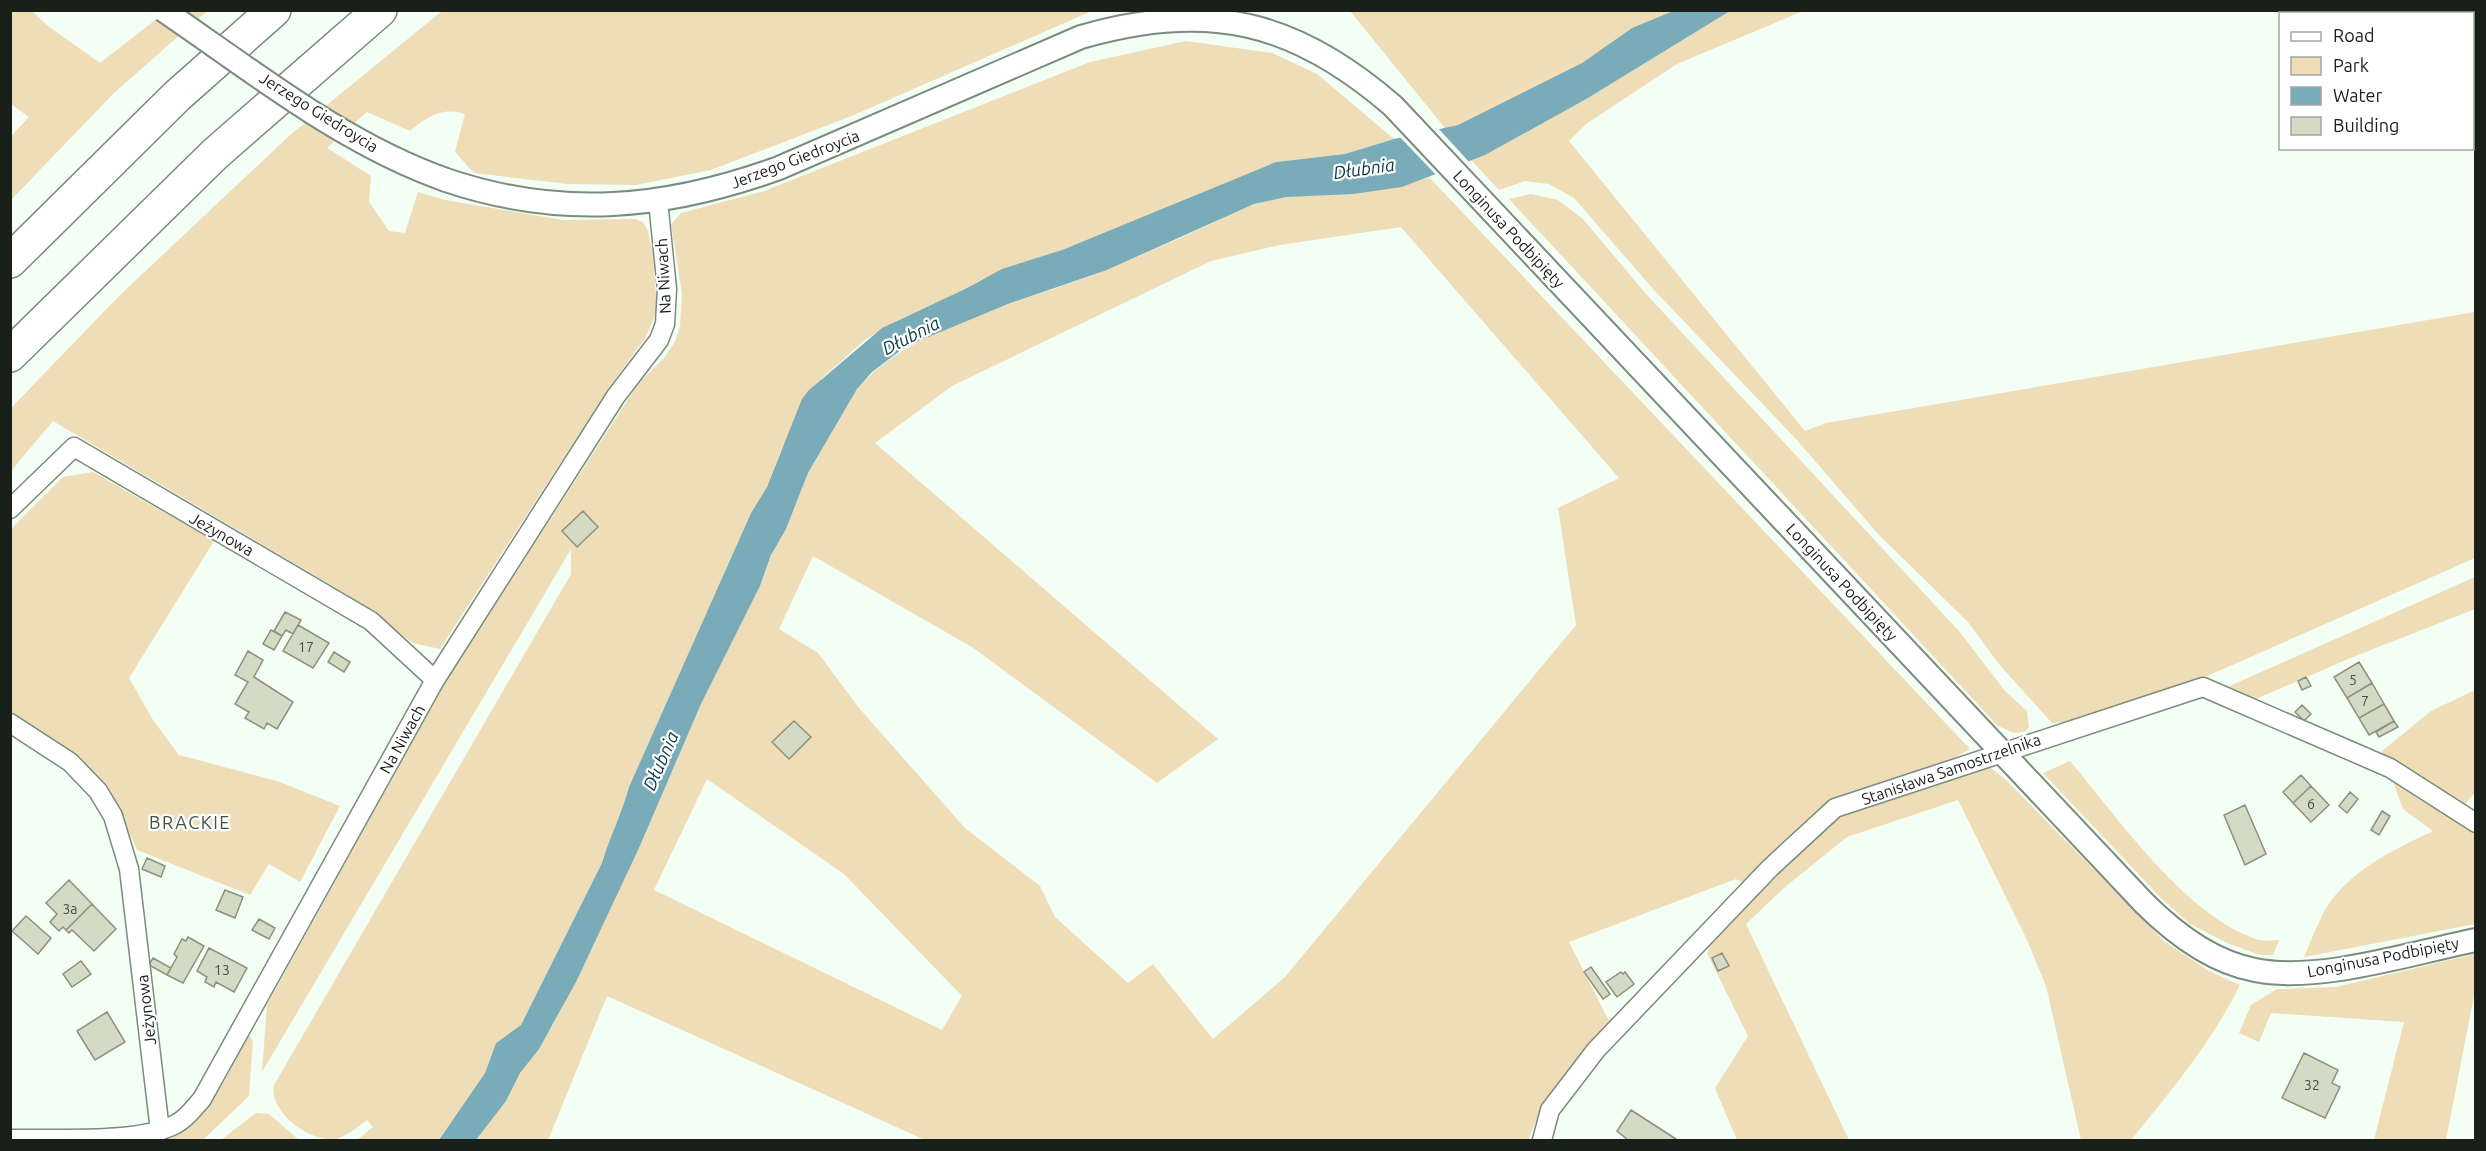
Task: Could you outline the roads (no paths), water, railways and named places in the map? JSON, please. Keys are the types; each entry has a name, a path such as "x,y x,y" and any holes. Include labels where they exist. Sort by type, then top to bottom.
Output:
{"highway":[{"path":"10,261 177,96 274,10"},
{"path":"10,355 215,154 380,10"}],"street":[{"name":"Jerzego Giedroycia","path":"164,10 338,127 386,155 446,180 488,193 539,202 591,206 658,201 731,185 779,168 1081,36 1115,24 1168,16 1206,16 1240,18 1276,29"},
{"name":"Longinusa Podbipięty","path":"1276,29 1303,40 1335,60 1403,117 2158,917 2198,946 2224,960 2254,970 2293,973 2317,971 2475,940"},
{"name":"Na Niwach","path":"10,1139 126,1136 160,1131 183,1120 207,1090 435,680 616,396 660,339 665,324 667,289 658,201"},
{"name":"Jeżynowa","path":"10,509 74,447 371,621 435,680"},
{"name":"Stanisława Samostrzelnika","path":"1542,1140 1550,1110 1596,1050 1762,877 1835,808 2203,687 2390,768 2475,823"},
{"name":"Jeżynowa","path":"10,723 70,762 98,791 113,816 129,869 160,1131"}],"water":[{"name":"Dłubnia","path":"1673,11 1730,11 1588,98 1485,155 1402,187 1353,194 1286,197 1254,204 1107,270 1008,304 921,340 901,350 872,372 857,389 808,473 786,529 771,555 760,586 701,704 639,848 576,982 539,1049 520,1073 506,1101 476,1140 439,1140 485,1073 496,1043 521,1025 602,863 629,787 751,513 767,487 802,399 808,391 882,328 1002,269 1062,250 1276,162 1345,154 1394,139 1458,125 1582,63 1632,28"}],"district":[{"name":"BRACKIE","path":"190,823"}]}
